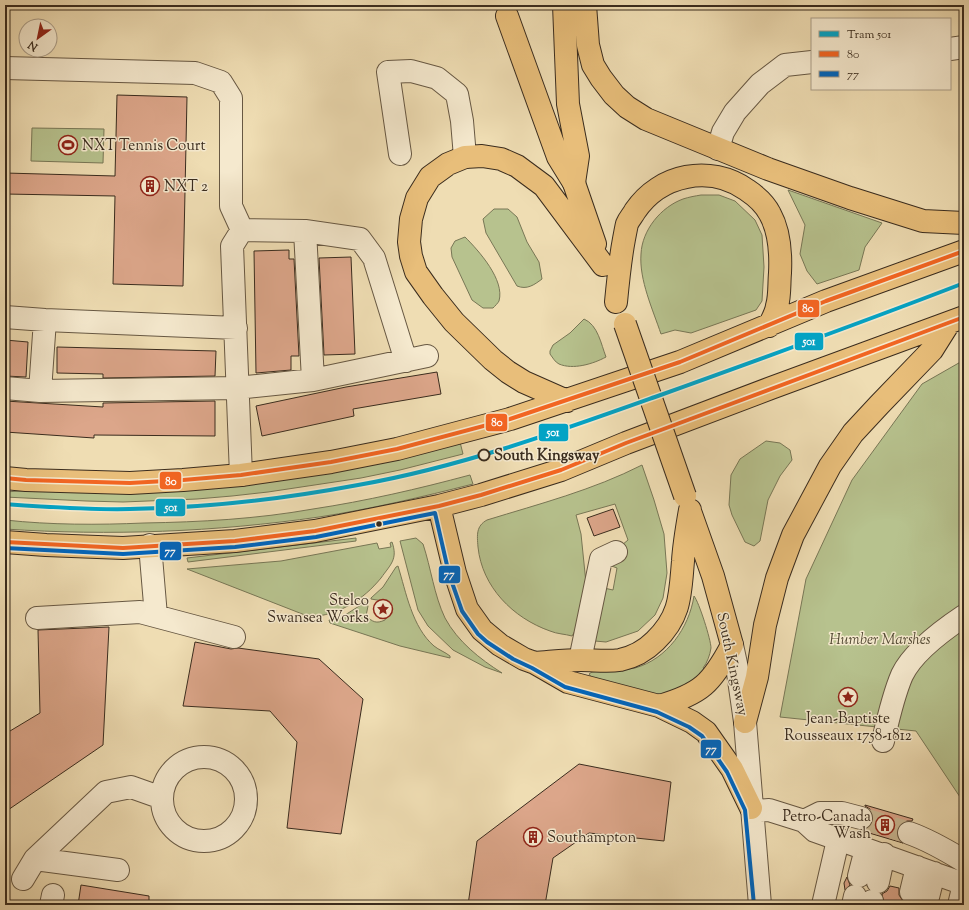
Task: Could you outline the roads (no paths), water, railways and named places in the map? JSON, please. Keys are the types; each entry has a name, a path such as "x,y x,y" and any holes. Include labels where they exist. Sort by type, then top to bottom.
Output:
{"main road":[{"path":"564,5 568,104 578,156 574,183"},
{"path":"585,5 588,46 593,64 601,78 614,95 627,107 646,119 768,169 850,198 922,221 964,223"},
{"name":"South Kingsway","path":"507,16 558,157 574,183 625,324 713,576 732,645"},
{"path":"567,401 524,382 508,372 493,360 454,322 432,296 416,272 411,256 409,242 411,219 418,198 430,177 448,164 465,157 482,156 501,159 517,166 544,186 603,266"},
{"path":"616,302 621,255 627,224 641,202 660,186 671,181 683,177 698,175 714,176 730,180 755,195 770,214 775,225 779,240 779,296 777,308 769,326"},
{"path":"5,478 130,483 241,475 331,462 397,449 510,419 680,362 826,301 964,251"},
{"path":"5,542 124,548 150,545 235,541 315,530 439,506 481,495 561,470 626,443 956,320"},
{"path":"745,722 757,677 765,625 777,578 793,535 830,466 853,433 932,350 956,320"},
{"path":"535,663 580,660 621,660 635,656 645,650 661,635 670,625 676,613 681,593 688,503"},
{"path":"439,506 455,573 467,609 482,630 500,645 568,682 659,706 692,722 706,732 732,769 752,810"},
{"path":"659,706 683,698 713,678 732,645"}],"street":[{"path":"951,48 964,47"},
{"path":"718,149 722,132 735,112 760,84 785,65 811,62"},
{"path":"5,68 195,73 221,82 231,98 232,206 242,230"},
{"path":"400,154 388,72 411,71 437,78 457,94 462,120 465,157"},
{"path":"242,230 305,231 360,239 374,258 406,361"},
{"path":"241,475 232,246 242,230"},
{"path":"305,231 313,380"},
{"path":"5,316 45,320 236,328"},
{"path":"40,391 45,320"},
{"path":"5,388 40,391 237,388 313,380 427,356"},
{"path":"150,545 156,616"},
{"path":"580,660 601,559 616,552"},
{"path":"37,618 140,612 234,637"},
{"path":"884,741 894,694 902,674 924,647 964,616"},
{"name":"South Kingsway","path":"732,645 738,673 745,722 760,905"},
{"path":"23,879 35,859 106,792 131,786 162,798"},
{"path":"752,810 770,810 804,821 815,831 964,884 959,905"},
{"path":"804,821 820,813 842,813 861,818"},
{"path":"909,834 923,838 948,850 964,861"},
{"path":"823,905 838,840"},
{"path":"865,894 875,852"},
{"path":"35,859 118,870"},
{"path":"919,894 926,870"}],"tunnel":[{"path":"861,818 909,833"}],"tram line":[{"name":"501","path":"5,504 99,509 216,505 301,495 434,469 582,423 810,341 964,283"}],"place":[{"name":"NXT Tennis Court","path":"68,145"},
{"name":"NXT 2","path":"150,186"},
{"name":"South Kingsway","path":"484,455"},
{"name":"Stelco Swansea Works","path":"383,609"},
{"name":"Jean-Baptiste Rousseaux 1758-1812","path":"848,697"},
{"name":"Petro-Canada Wash","path":"885,825"},
{"name":"Southampton","path":"533,837"}],"park label":[{"name":"Humber Marshes","path":"880,639"}]}
